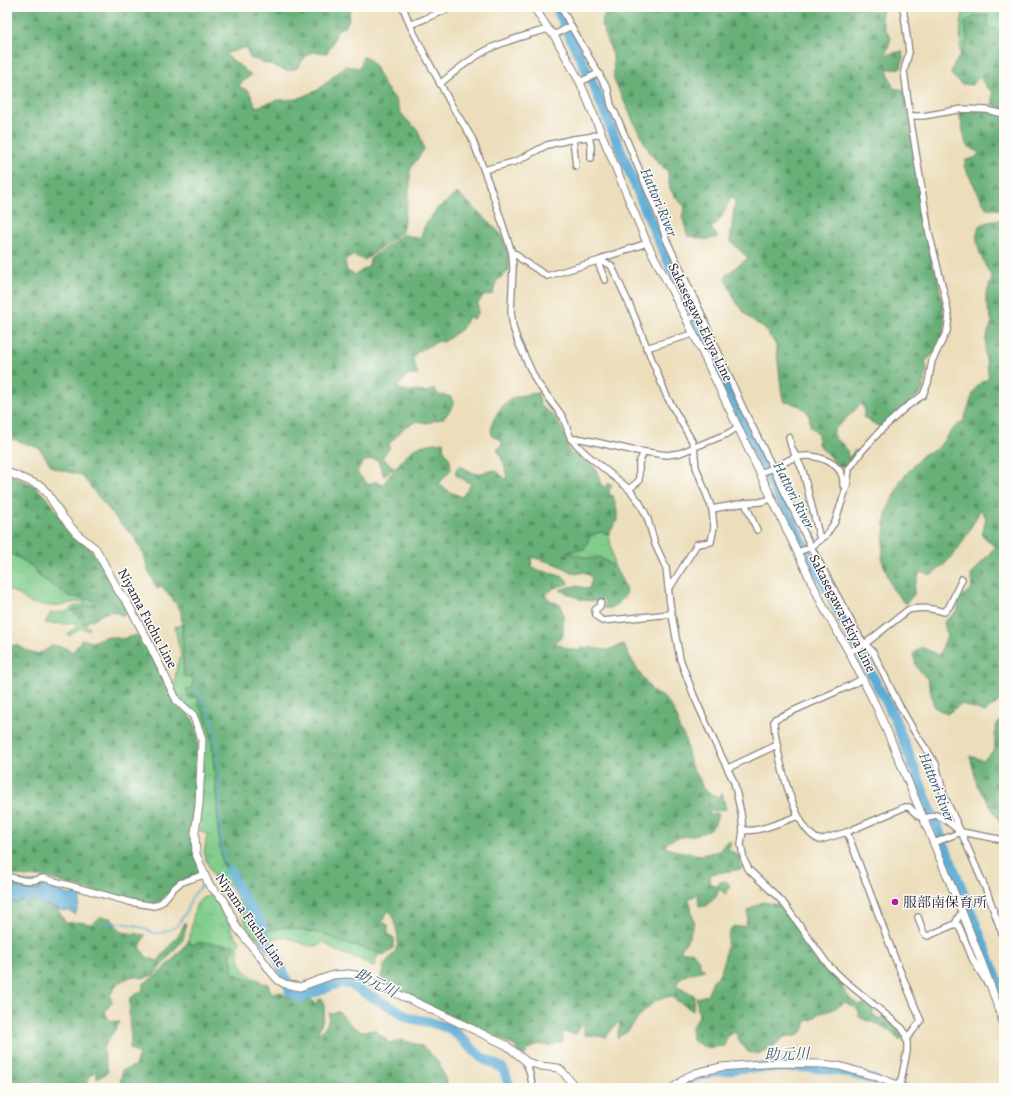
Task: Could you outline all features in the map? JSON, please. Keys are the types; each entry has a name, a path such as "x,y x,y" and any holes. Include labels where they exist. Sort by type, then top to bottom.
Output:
{"main road":[{"name":"Sakasegawa Ekiya Line","path":"534,7 548,29 557,33 581,81 647,244 688,319 693,334 799,551 824,608 850,651 877,708 936,842 990,984 1003,1023"},
{"name":"Niyama Fuchu Line","path":"7,472 40,486 48,494 62,516 76,533 96,550 147,639 177,701 193,715 200,730 202,740 199,805 195,832 196,854 209,885 224,900 237,928 259,954 272,974 278,980 288,985 300,987 333,975 348,974 366,978 506,1045 527,1062 562,1070 576,1088"},
{"path":"673,1088 687,1077 702,1072 729,1066 777,1063 839,1066 861,1072 895,1086 905,1088"}],"street":[{"path":"403,7 410,25 440,84 472,138 484,170 512,253 513,267 511,312 514,327 518,342 536,381 563,418 571,439 586,454 629,489 640,503 647,517 655,544 666,568 671,614 680,658 694,696 734,782 741,813 743,830 741,845 744,860 749,870 782,901 829,966 902,1028 905,1034 908,1051 901,1081 895,1086"},
{"path":"410,25 453,7"},
{"path":"561,7 570,26 608,90 611,105 660,219 666,239 743,408 810,547 863,645 873,652 896,700 936,764 944,796 987,892 1004,939"},
{"path":"799,551 810,547 836,522 849,469 862,451 881,430 906,407 923,395 928,384 932,361 947,331 949,317 929,233 910,116 904,71 909,52 903,7"},
{"path":"557,33 570,26"},
{"path":"440,84 472,59 489,49 516,38 548,29"},
{"path":"581,81 598,74"},
{"path":"910,116 923,116 963,109 987,110 1004,114"},
{"path":"484,170 517,161 547,145 589,137 601,133"},
{"path":"589,137 591,158"},
{"path":"574,139 576,166"},
{"path":"512,253 516,254 547,276 647,244"},
{"path":"600,260 599,265 605,280"},
{"path":"600,260 611,265 631,308 667,397 692,441 696,467 712,509 714,527 711,542 697,544 671,586 668,586"},
{"path":"688,319 701,313"},
{"path":"646,348 693,334"},
{"path":"571,439 582,439 631,450 667,455 680,453 727,434 738,427"},
{"path":"789,437 791,446 803,471 820,539"},
{"path":"629,489 639,481 639,463 644,452"},
{"path":"761,473 796,457 811,455 834,464 841,472 844,479 843,497"},
{"path":"712,509 760,502 772,498"},
{"path":"745,503 757,530"},
{"path":"850,651 863,645 908,610 916,608 944,612 949,607 962,579"},
{"path":"601,602 600,606 595,610 596,615 602,621 671,614"},
{"path":"862,679 775,719 774,725 780,764 798,816 810,834 816,839 820,840 847,832 905,807 909,807 920,817 926,818 936,815 943,818 961,832 1004,840"},
{"path":"728,768 777,745"},
{"path":"743,830 749,831 773,826 798,816"},
{"path":"847,832 894,956 921,1021 906,1039"},
{"path":"936,842 961,832"},
{"path":"7,876 21,880 34,881 43,878 130,902 154,906 162,902 180,883 204,876"},
{"path":"918,917 924,934 928,936 955,924 959,916 963,914"},
{"path":"955,924 959,926 973,960 987,983 990,984"},
{"path":"527,1062 526,1064 533,1088"}],"green space":[{"path":"7,7 351,7 345,27 338,29 327,53 312,52 306,56 297,68 288,71 250,58 246,47 225,54 251,75 238,86 249,91 256,107 278,100 297,99 318,90 345,66 360,68 363,57 367,57 374,65 384,85 395,99 401,113 418,130 424,149 411,168 410,186 402,232 365,260 352,255 345,260 347,271 355,275 369,266 370,259 403,234 420,239 425,225 436,210 457,193 501,234 509,253 509,271 496,281 493,294 483,296 478,303 478,313 474,319 468,317 462,329 444,342 439,341 417,352 413,358 418,375 408,375 397,387 402,390 428,392 434,388 440,396 444,395 451,397 454,405 444,418 427,423 417,421 405,427 389,444 389,449 381,457 394,468 384,476 377,459 364,462 360,466 357,473 369,485 375,481 382,485 401,461 414,449 424,445 444,442 443,448 450,460 451,469 439,484 448,491 462,497 471,484 456,475 456,469 460,466 476,474 495,470 507,480 505,466 497,449 502,445 501,440 492,436 491,431 494,419 505,403 515,397 538,393 540,405 557,419 563,431 570,453 583,458 594,467 601,485 606,487 608,483 612,485 609,491 610,496 613,495 617,511 617,520 609,534 601,532 591,535 584,549 567,552 591,559 599,557 614,566 625,586 626,594 622,600 611,608 604,608 605,602 602,599 597,601 582,600 560,590 574,586 589,589 592,577 584,572 576,574 556,564 531,557 532,568 564,577 570,583 554,588 546,595 548,599 561,605 563,617 563,636 555,643 569,649 579,651 582,647 608,650 623,644 638,671 654,693 662,696 671,706 678,719 679,728 685,738 691,766 699,778 703,789 718,797 722,792 726,809 709,812 709,815 718,813 713,827 708,831 696,835 669,841 665,847 701,855 719,851 726,842 731,842 728,849 740,856 741,869 711,874 709,883 718,886 720,882 726,881 730,885 726,894 719,889 716,897 706,906 699,906 699,894 689,898 694,922 689,937 680,952 692,951 699,960 700,966 705,970 680,978 676,986 694,995 693,1011 670,996 655,1001 644,1011 627,1032 617,1038 620,1023 617,1023 606,1037 584,1035 584,1026 581,1025 576,1034 562,1032 563,1041 549,1046 539,1044 528,1050 525,1056 518,1053 515,1046 378,982 384,971 383,965 397,947 397,930 392,913 388,911 382,922 388,925 388,934 394,938 392,948 384,955 344,943 323,934 285,927 267,931 251,911 223,867 219,840 211,735 204,713 198,703 199,700 196,696 190,699 186,689 191,688 194,679 184,676 181,611 161,587 157,589 148,570 144,555 134,536 119,522 81,475 53,468 39,448 7,437"},
{"path":"605,7 884,7 881,17 885,29 891,38 885,55 902,51 903,60 901,68 887,69 893,88 904,90 915,155 925,230 935,263 945,324 942,336 933,355 925,361 927,368 922,392 880,427 863,417 865,410 861,404 834,430 835,439 845,447 848,459 855,450 860,452 846,467 838,466 818,444 818,434 810,426 809,416 805,410 795,404 784,402 776,345 765,329 749,318 736,302 725,278 727,274 748,258 730,241 735,202 732,196 721,217 711,228 718,237 701,239 693,236 688,237 682,216 685,207 670,188 668,171 661,166 650,153 614,80 613,55 601,24 606,10"},
{"path":"964,7 1004,7 1004,30 987,28 988,15 967,39 960,57 961,24"},
{"path":"988,15 988,28 1004,30 1004,109 993,105 992,91 986,87 980,77 972,85 961,84 951,75 951,71 966,44 967,37 965,22 973,17"},
{"path":"976,107 1004,113 1004,219 1001,210 986,208 964,166 966,160 974,158 980,153 966,145 959,112"},
{"path":"1004,219 1004,696 999,702 985,712 961,704 947,714 934,707 928,680 917,668 913,654 921,647 939,655 947,636 944,622 958,610 958,600 972,588 971,575 995,547 982,535 986,518 981,509 966,537 954,554 940,569 931,575 920,572 914,587 914,595 905,604 892,588 882,560 885,521 887,510 901,480 924,454 937,449 952,430 964,420 974,391 980,383 989,378 985,353 986,338 992,322 986,302 986,295 992,278 980,253 977,233 979,226 988,222"},
{"path":"7,473 35,486 52,504 66,527 88,546 97,557 126,605 124,616 112,611 84,624 72,610 95,604 93,600 71,597 39,576 30,564 7,552"},
{"path":"601,532 609,534 614,566 599,557 591,559 566,552 584,549 591,535"},
{"path":"7,552 30,564 39,576 71,597 93,600 95,604 84,624 90,628 89,630 81,628 69,636 68,634 70,631 77,627 75,622 68,624 45,623 51,613 66,612 73,607 86,603 85,601 52,606 30,603 20,595 7,589 10,571 7,570"},
{"path":"182,625 183,667 194,679 191,688 186,689 199,700 198,703 204,713 211,735 219,840 223,867 251,911 267,931 285,927 323,934 344,943 381,953 375,960 376,965 372,967 361,960 336,951 324,941 320,945 310,946 283,937 263,944 248,930 231,887 213,876 204,855 207,834 200,831 203,761 206,748 206,738 203,726 199,719 181,701 174,688 176,687 175,680 177,665 181,656 175,627"},
{"path":"136,635 145,641 176,703 191,717 197,728 198,752 196,765 193,835 200,875 180,881 162,900 155,904 105,895 44,877 24,877 7,873 7,646 16,645 35,654 43,652 53,645 73,652 82,639 92,642 104,637 121,639"},
{"path":"1004,716 1004,821 1001,823 977,785 970,756 983,760 995,750 995,727"},
{"path":"7,880 45,884 38,891 30,891 7,885"},
{"path":"212,895 222,904 232,931 240,942 238,948 240,961 244,970 254,978 260,980 260,982 245,979 232,972 230,955 192,945 188,942 196,905 202,898"},
{"path":"7,899 16,903 21,900 31,900 57,908 66,923 79,922 92,924 101,917 112,918 117,928 122,932 145,935 140,947 146,957 158,961 180,933 185,922 186,928 183,939 154,975 143,978 133,976 119,982 110,995 112,1002 105,1012 109,1020 120,1022 103,1048 108,1072 97,1079 97,1072 90,1074 87,1088 7,1088"},
{"path":"762,902 781,905 818,963 829,970 844,985 842,988 851,1000 861,1005 866,1003 875,1010 872,1013 879,1020 884,1016 899,1028 903,1038 900,1041 891,1032 880,1025 859,1017 859,1010 845,1002 832,1010 820,1013 814,1019 806,1021 803,1031 797,1036 784,1037 775,1045 758,1054 748,1052 741,1044 735,1032 727,1036 724,1046 707,1048 692,1040 691,1028 699,1016 696,998 707,995 713,980 717,978 723,966 728,937 732,927 745,926 748,918 748,910"},
{"path":"188,942 192,945 200,942 234,945 234,951 230,955 232,972 249,980 268,984 272,994 280,992 290,998 306,1001 310,999 317,1004 318,1000 322,999 324,1004 324,1013 317,1034 323,1030 326,1025 329,1013 339,1012 352,1026 361,1031 375,1030 390,1043 402,1040 422,1046 440,1065 448,1088 121,1088 122,1070 135,1066 139,1054 130,1049 130,998 143,990 144,983 162,970"}],"water":[{"path":"45,884 70,895 79,890 82,892 75,915 74,913 66,910 64,911 31,900 27,903 21,900 16,903 7,899 7,885 22,890 37,891 40,890"}],"waterway":[{"name":"Hattori River","path":"556,7 592,82 656,235 768,477 894,717 1004,996"},
{"path":"195,687 211,715 216,733 219,767 221,845 230,871 217,875 212,879"},
{"name":"助元川","path":"230,871 239,890 260,921 268,945 275,953 286,978 290,992 300,998 339,983 351,984 409,1018 451,1029 481,1057 502,1068 510,1088"},
{"path":"103,924 120,923 133,925 153,933 160,933 176,927 185,914 192,897 203,884"},
{"name":"助元川","path":"679,1088 691,1078 715,1072 742,1068 819,1068 840,1071 875,1080"}],"place":[{"name":"服部南保育所","path":"895,902"}]}
